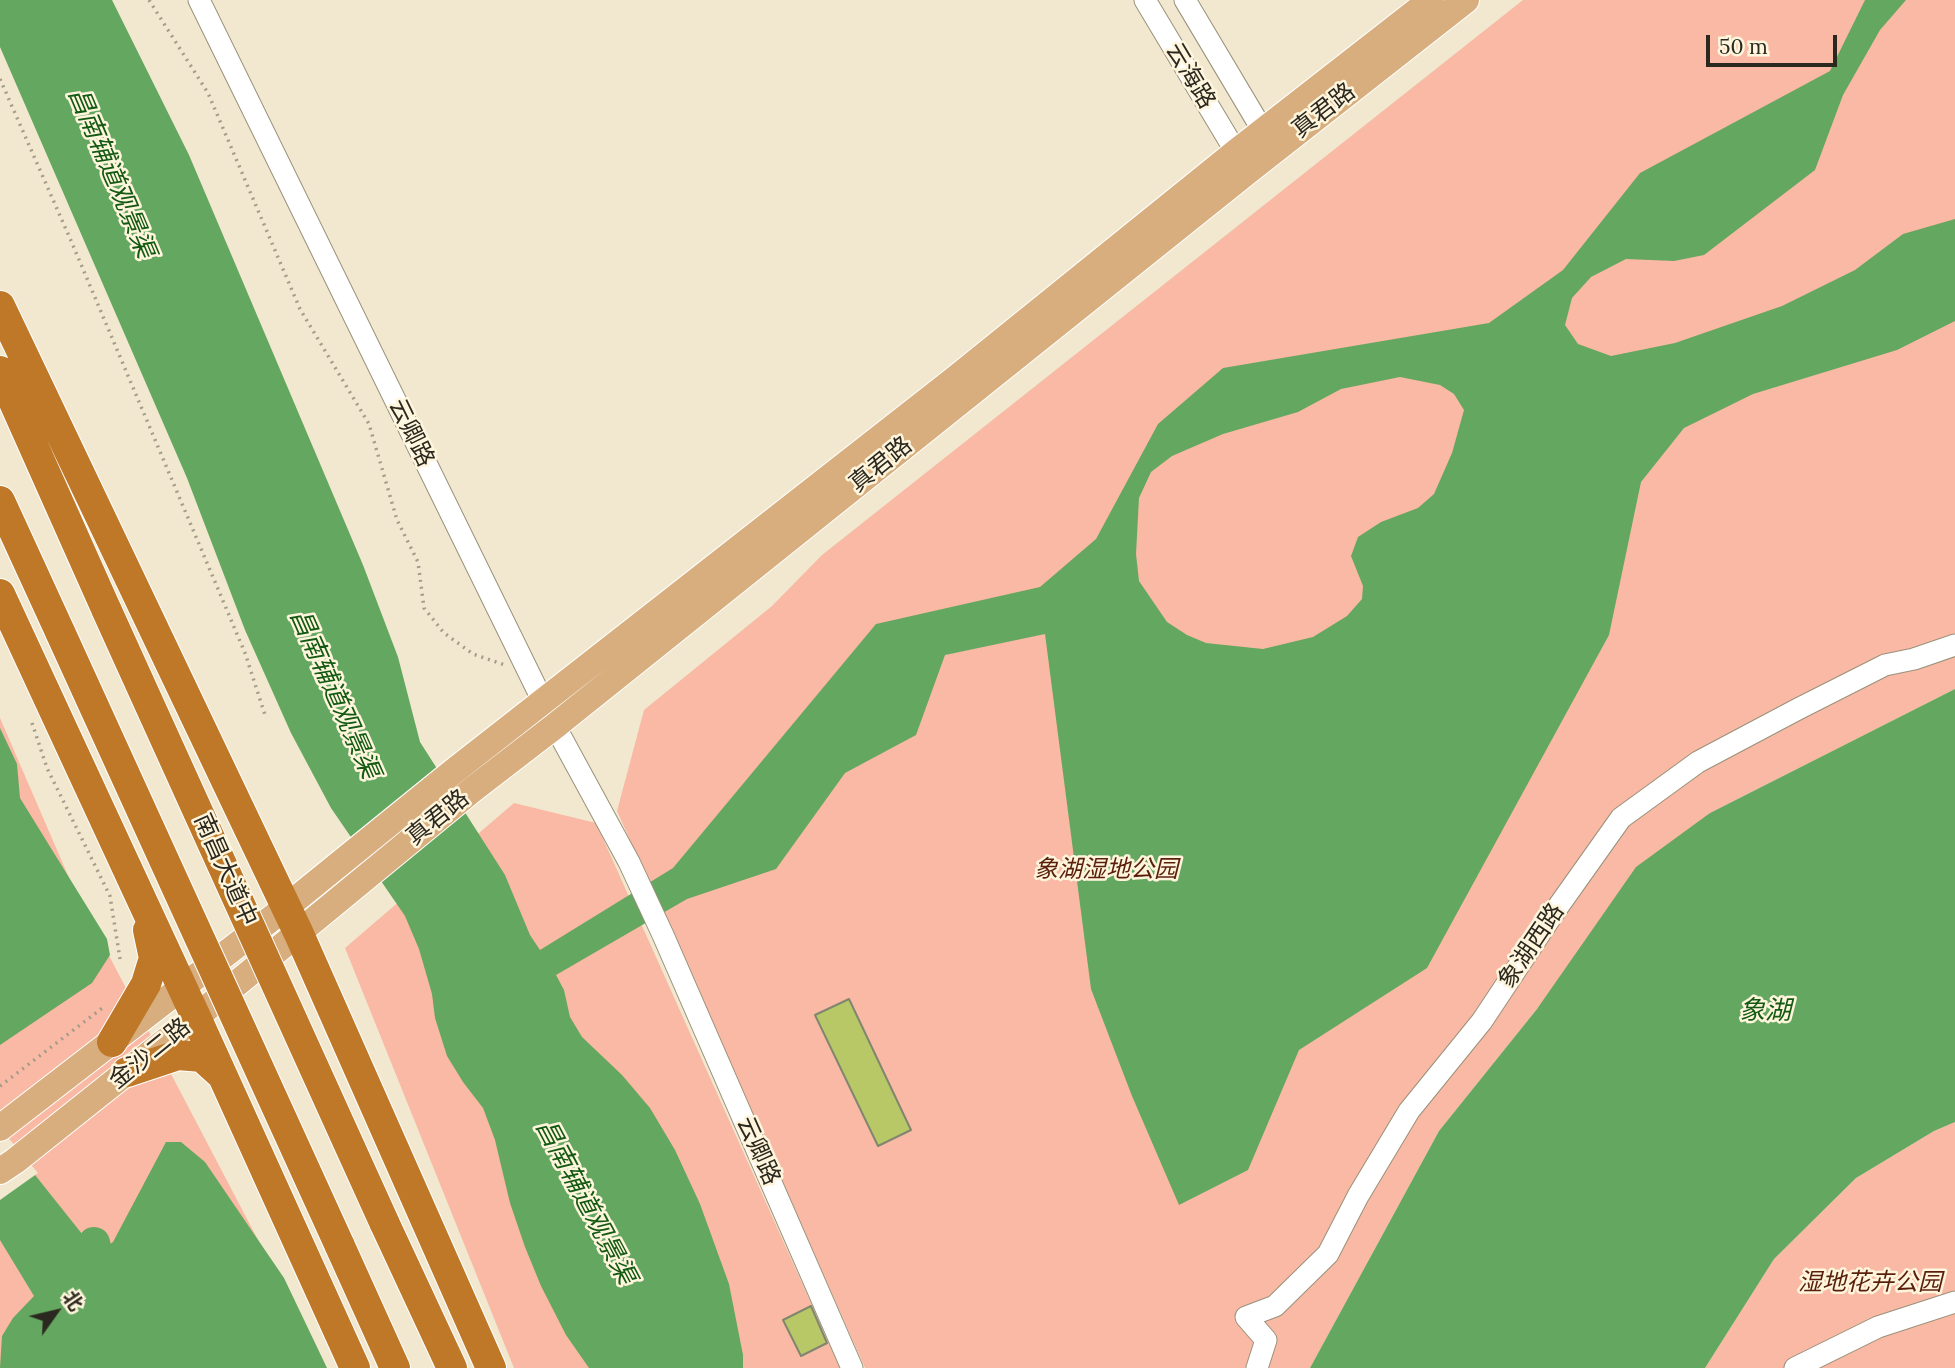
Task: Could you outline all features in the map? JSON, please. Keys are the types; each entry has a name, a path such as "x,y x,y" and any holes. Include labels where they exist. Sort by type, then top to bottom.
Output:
{"highway":[{"path":"0,306 292,921 491,1368"},
{"name":"南昌大道中","path":"0,371 452,1368"},
{"path":"0,501 395,1368"},
{"path":"0,594 355,1368"},
{"path":"112,1042 146,984 153,958 142,902"},
{"path":"127,1072 178,1055 202,1058 222,1075"}],"main road":[{"name":"真君路","path":"292,921 340,862 955,379 1236,152 1431,0"},
{"name":"真君路","path":"292,921 362,880 1248,171 1466,0"},
{"name":"金沙二路","path":"0,1128 182,989 292,921"},
{"name":"金沙二路","path":"0,1171 196,1017 292,921"}],"street":[{"name":"云卿路","path":"199,0 555,726 629,862 852,1368"},
{"name":"云海路","path":"1145,0 1236,152"},
{"name":"云海路","path":"1185,0 1263,131"},
{"name":"象湖西路","path":"1256,1368 1266,1340 1246,1317 1275,1306 1328,1254 1357,1196 1409,1111 1482,1021 1621,818 1698,762 1798,709 1885,664 1914,659 1955,645"},
{"path":"1795,1368 1878,1327 1955,1302"}],"path":[{"path":"149,0 208,93 300,309 369,424 397,520 418,562 424,608 444,633 473,654 530,673"},
{"path":"0,79 245,653 265,715"},
{"path":"32,721 47,768 110,896 120,959"},
{"path":"0,1086 110,1003"}],"green space":[{"name":"象湖湿地公园","path":"1523,0 1955,0 1955,689 1710,813 1537,1009 1439,1131 1310,1368 865,1368 617,811 644,710 772,606 822,555"},
{"path":"0,718 73,887 278,1278 0,1368"},
{"path":"514,803 596,823 840,1368 514,1368 345,948"},
{"name":"湿地花卉公园","path":"1955,1122 1955,1368 1705,1368 1774,1259 1856,1178 1934,1131"}],"water":[{"name":"昌南辅道观景渠","path":"0,0 112,0 189,155 363,565 398,657 420,742 505,875 530,935 540,950 673,868 876,624 1040,587 1096,539 1158,424 1223,368 1489,323 1563,270 1640,173 1830,71 1865,0 1906,0 1880,30 1843,95 1815,170 1704,255 1674,261 1626,259 1591,277 1572,298 1565,325 1578,344 1611,356 1675,343 1782,306 1855,270 1903,234 1955,219 1955,321 1897,350 1753,394 1684,428 1641,482 1609,635 1427,968 1299,1050 1248,1170 1179,1205 1132,1096 1091,989 1045,634 945,655 916,735 845,773 776,869 687,899 556,975 564,990 570,1017 582,1037 622,1075 650,1108 675,1150 700,1204 729,1284 743,1355 743,1368 589,1368 566,1335 525,1247 510,1203 495,1140 483,1108 447,1056 419,949 405,916 331,808 291,733 245,630 187,478 0,47","holes":["1400,377 1440,385 1454,394 1464,410 1452,453 1434,494 1418,508 1381,522 1358,537 1351,556 1363,586 1362,599 1347,616 1313,637 1263,649 1206,643 1167,622 1139,581 1136,554 1139,498 1151,472 1172,456 1223,434 1298,412 1341,389"]},
{"name":"象湖","path":"1955,689 1955,1122 1934,1131 1856,1178 1774,1259 1705,1368 1310,1368 1439,1131 1537,1009 1636,867 1710,813"},
{"path":"0,728 17,764 20,798 107,939 110,955 92,983 0,1045"},
{"path":"0,1131 98,1254 113,1242 166,1142 181,1142 205,1162 284,1278 327,1368 0,1368 2,1336 13,1318 34,1296 0,1240"}],"pier":[{"path":"0,1128 38,1173 0,1200"}],"building":[{"path":"849,999 911,1130 878,1146 815,1015"},
{"path":"811,1306 827,1343 801,1356 783,1320"}],"waterway":[{"path":"94,1243 99,1292 114,1346 130,1368"}]}
